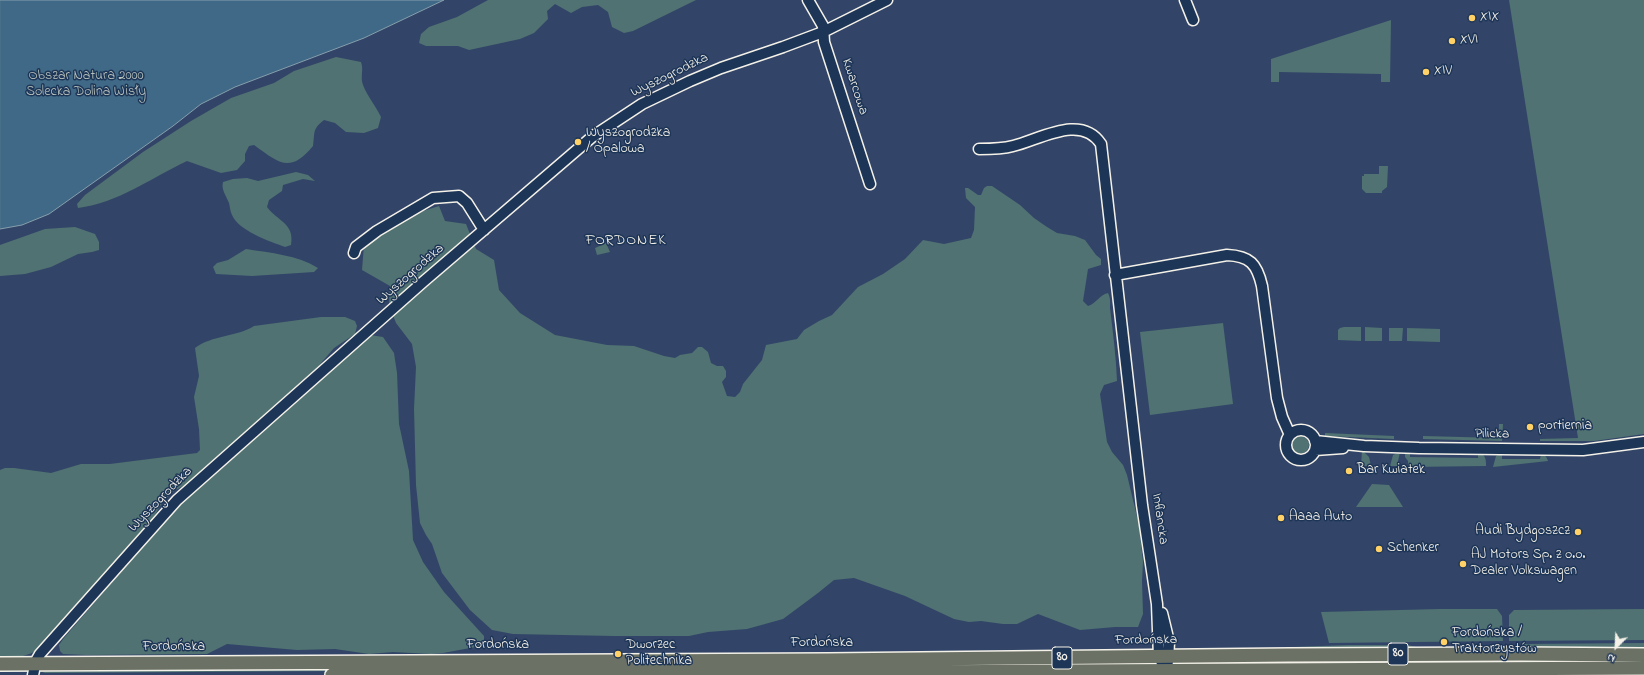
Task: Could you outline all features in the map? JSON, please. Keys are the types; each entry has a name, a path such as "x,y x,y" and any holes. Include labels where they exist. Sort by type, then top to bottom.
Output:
{"main road":[{"name":"Fordońska","path":"0,664 34,670 689,672 713,674 903,665 919,659 1507,654 1644,655"},
{"name":"Fordońska","path":"332,675 689,672 903,665 917,672 1507,672 1644,668"}],"street":[{"name":"Kwarcowa","path":"808,0 823,26 824,42 872,182"},
{"name":"Wyszogrodzka","path":"34,670 40,654 177,500 579,147 607,126 642,104 705,74 823,32 887,0"},
{"path":"1185,0 1193,20"},
{"name":"Inflancka","path":"979,149 1000,149 1014,146 1069,129 1086,132 1097,138 1103,151 1115,275 1134,438 1164,657"},
{"path":"354,253 356,248 377,231 433,198 459,196 467,203 484,230"},
{"path":"1115,275 1227,255 1248,259 1258,271 1262,286 1277,398 1282,417 1293,433"},
{"path":"1306,431 1313,436 1315,445 1312,456 1306,459 1298,460 1293,458 1286,446 1287,441 1293,433 1306,431"},
{"name":"Pilicka","path":"1315,445 1583,450 1644,442"},
{"name":"Inflancka","path":"1157,604 1162,613 1169,642 1164,657"},
{"path":"1169,642 1187,656"},
{"path":"1507,654 1507,672"},
{"path":"1164,657 1166,671"}],"green space":[{"path":"488,0 696,0 633,31 624,33 612,27 608,12 598,5 582,7 571,13 555,4 547,11 548,19 534,33 520,39 469,50 458,46 426,46 419,43 421,34 429,27 457,17"},
{"path":"1509,0 1644,0 1644,434 1594,441 1540,441 1540,439 1578,438"},
{"path":"1391,20 1390,82 1381,82 1381,74 1279,72 1279,82 1271,82 1271,59"},
{"path":"336,57 361,62 363,85 381,117 378,128 364,133 346,132 335,123 324,120 316,129 313,146 305,155 291,163 278,161 254,145 249,146 245,154 245,161 237,170 221,173 187,161 121,195 107,201 78,208 77,204 85,195 143,152 191,121 231,98 274,83 294,71"},
{"path":"1379,166 1388,166 1387,187 1382,191 1382,193 1366,193 1362,189 1362,176 1364,176 1364,174 1379,174"},
{"path":"296,172 308,175 315,181 303,179 283,185 282,191 269,200 267,207 288,227 292,238 291,245 285,247 255,235 236,221 231,214 229,203 223,190 223,182 233,179 247,178 258,181"},
{"path":"987,186 992,186 1020,205 1034,218 1057,233 1075,236 1085,240 1096,255 1101,259 1101,265 1088,269 1083,301 1088,306 1094,303 1102,295 1108,293 1110,299 1117,381 1104,385 1100,394 1107,442 1112,452 1123,465 1127,475 1139,525 1143,562 1143,614 1138,627 1080,630 1038,614 1017,624 981,621 969,622 954,619 905,596 854,578 834,580 783,619 747,629 708,632 689,636 513,634 492,630 470,610 442,573 432,544 420,523 416,485 414,409 416,367 412,344 396,323 389,305 390,286 362,270 364,245 420,212 439,206 445,221 466,224 476,249 494,260 499,290 520,313 555,335 607,345 634,346 664,356 675,358 680,355 692,353 698,347 702,347 708,352 711,363 717,366 723,366 726,371 726,377 722,382 727,396 735,397 740,392 743,384 762,360 766,345 797,339 804,330 832,315 858,287 883,274 905,259 923,240 944,244 971,238 974,230 975,207 966,198 965,188 968,188 978,195 981,195 984,188"},
{"path":"75,227 95,234 99,242 99,250 78,254 51,267 25,274 0,276 0,245 45,229"},
{"path":"606,243 610,252 597,255 595,248"},
{"path":"246,249 293,257 318,268 314,272 252,276 216,274 213,267 217,263 228,260"},
{"path":"321,317 345,317 355,321 357,326 355,334 334,348 321,363 313,377 268,411 255,425 187,484 172,492 160,506 150,524 120,555 39,649 30,654 11,658 0,658 0,470 5,468 14,468 51,473 81,464 110,464 197,453 200,450 199,429 194,397 199,376 195,348 217,338 247,330 254,326"},
{"path":"1223,323 1233,404 1150,415 1140,332"},
{"path":"1344,327 1361,327 1361,341 1338,340 1338,330"},
{"path":"1365,327 1382,328 1382,341 1365,341"},
{"path":"1389,328 1403,328 1402,341 1389,341"},
{"path":"1407,328 1440,329 1440,342 1407,341"},
{"path":"370,335 383,337 394,353 397,373 399,424 409,471 413,540 423,562 444,592 484,636 484,642 481,646 431,654 393,652 369,654 335,649 297,650 227,644 207,654 63,654 60,651 59,645 64,638 178,506"},
{"path":"1499,424 1503,424 1502,441 1423,439 1423,436 1499,438"},
{"path":"1325,433 1394,436 1394,439 1325,436"},
{"path":"1296,436 1304,436 1309,441 1307,452 1304,454 1296,454 1291,449 1291,441"},
{"path":"1362,450 1369,457 1371,466 1361,466"},
{"path":"1400,452 1397,466 1390,466 1393,455"},
{"path":"1405,452 1410,452 1410,457 1478,458 1478,453 1484,456 1486,466 1408,467"},
{"path":"1502,453 1502,459 1540,459 1541,454 1547,458 1548,461 1493,467 1496,456"},
{"path":"1372,484 1389,485 1403,507 1356,507"},
{"path":"1497,609 1502,616 1503,641 1329,643 1321,612"},
{"path":"1644,609 1644,640 1509,641 1509,615 1514,610"},
{"path":"1644,643 1644,652 1522,649 1523,644"},
{"path":"1407,645 1417,647 1403,650 1296,650 1295,647"},
{"path":"1291,659 1502,660 1502,662 1190,667 1190,663"},
{"path":"1524,660 1644,660 1644,664 1524,665"},
{"path":"481,666 482,670 45,673 39,671 39,668"}],"water":[{"name":"Obszar Natura 2000 Solecka Dolina Wisły","path":"0,0 444,0 364,38 235,87 201,104 173,126 49,214 22,225 0,229"}],"place":[{"name":"XIX","path":"1472,18"},
{"name":"XVI","path":"1452,41"},
{"name":"XIV","path":"1426,72"},
{"name":"Wyszogrodzka / Opalowa","path":"578,142"},
{"name":"portiernia","path":"1530,427"},
{"name":"Bar Kwiatek","path":"1349,471"},
{"name":"Aaaa Auto","path":"1281,518"},
{"name":"Audi Bydgoszcz","path":"1578,532"},
{"name":"Schenker","path":"1379,549"},
{"name":"AJ Motors Sp. z o.o. Dealer Volkswagen","path":"1463,564"},
{"name":"Fordońska / Traktorzystów","path":"1444,642"},
{"name":"Dworzec Politechnika","path":"618,654"}],"district":[{"name":"FORDONEK","path":"626,242"}]}
